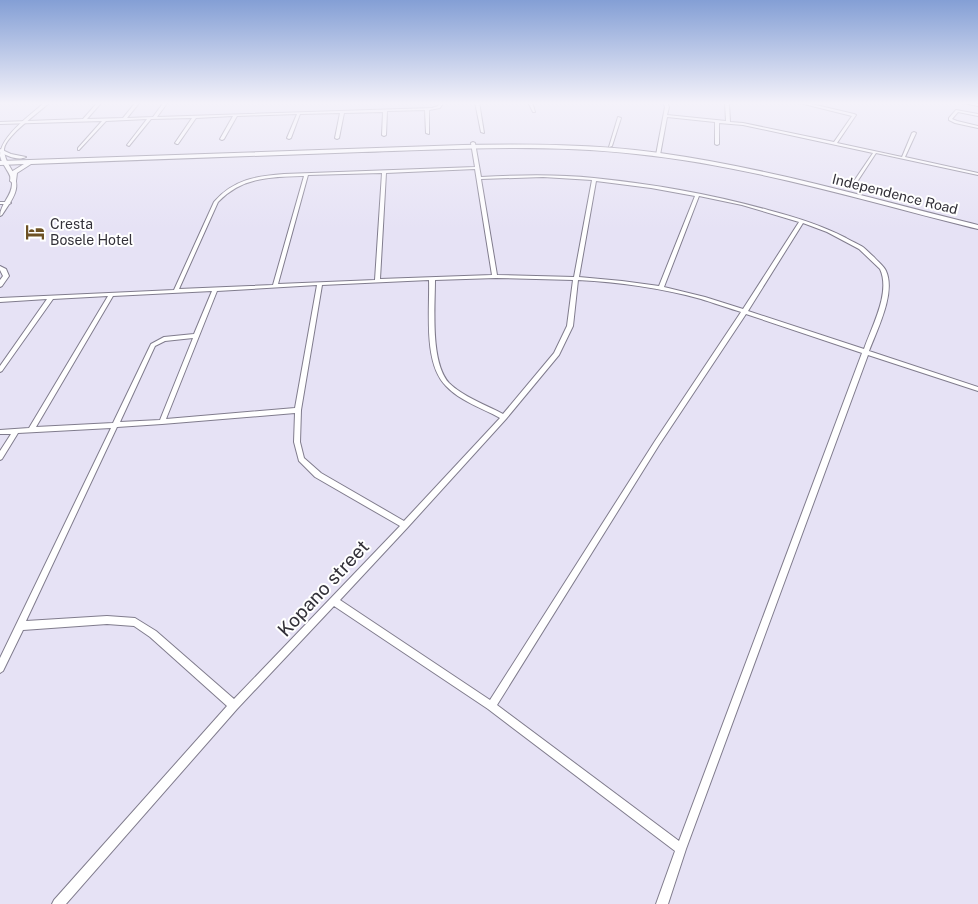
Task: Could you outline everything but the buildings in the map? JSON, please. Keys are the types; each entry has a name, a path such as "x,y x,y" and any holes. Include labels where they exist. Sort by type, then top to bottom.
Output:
{"main road":[{"name":"Independence Road","path":"0,162 29,158 468,144"},
{"name":"Independence Road","path":"0,162 469,144"},
{"name":"Independence Road","path":"482,144 558,146 658,153 742,170 978,227"},
{"name":"Independence Road","path":"575,144 610,146 745,167 978,222"},
{"path":"1,148 9,155 29,158"},
{"path":"13,181 13,174 17,169 41,161"},
{"path":"0,162 8,172"}],"street":[{"path":"78,150 83,144"},
{"path":"474,144 495,277"},
{"path":"658,153 660,144"},
{"path":"840,144 977,172"},
{"path":"902,158 909,144"},
{"path":"0,162 1,148"},
{"path":"856,181 874,152"},
{"path":"176,291 211,211 223,193 238,184 253,178 306,174 478,168"},
{"path":"0,214 9,203 14,188 13,181 8,172"},
{"path":"377,282 384,172"},
{"path":"275,286 306,174"},
{"path":"479,178 542,176 594,179 698,194 826,229 853,243 871,256 883,270 887,286 886,297 867,352 662,904"},
{"name":"Kopano street","path":"58,904 234,706 405,525 546,369 564,343 570,326 594,179"},
{"path":"661,288 698,194"},
{"path":"0,203 9,203"},
{"path":"491,706 657,443 745,311 801,222"},
{"path":"0,268 4,270 6,276 0,285"},
{"path":"0,300 320,283 495,277 578,277 661,288 745,311 978,389"},
{"path":"432,279 434,349 437,365 443,377 456,390 504,417"},
{"path":"320,283 298,410 299,451 307,466 318,475 405,525"},
{"path":"162,422 215,289"},
{"path":"31,430 111,295"},
{"path":"0,370 51,298"},
{"path":"0,668 154,343 164,338 196,336"},
{"path":"0,432 162,422 298,410"},
{"path":"0,458 16,431"},
{"path":"333,600 491,706 681,849"},
{"path":"20,626 107,620 135,622 153,634 234,706"}],"place":[{"name":"Cresta Bosele Hotel","path":"35,232"}]}
